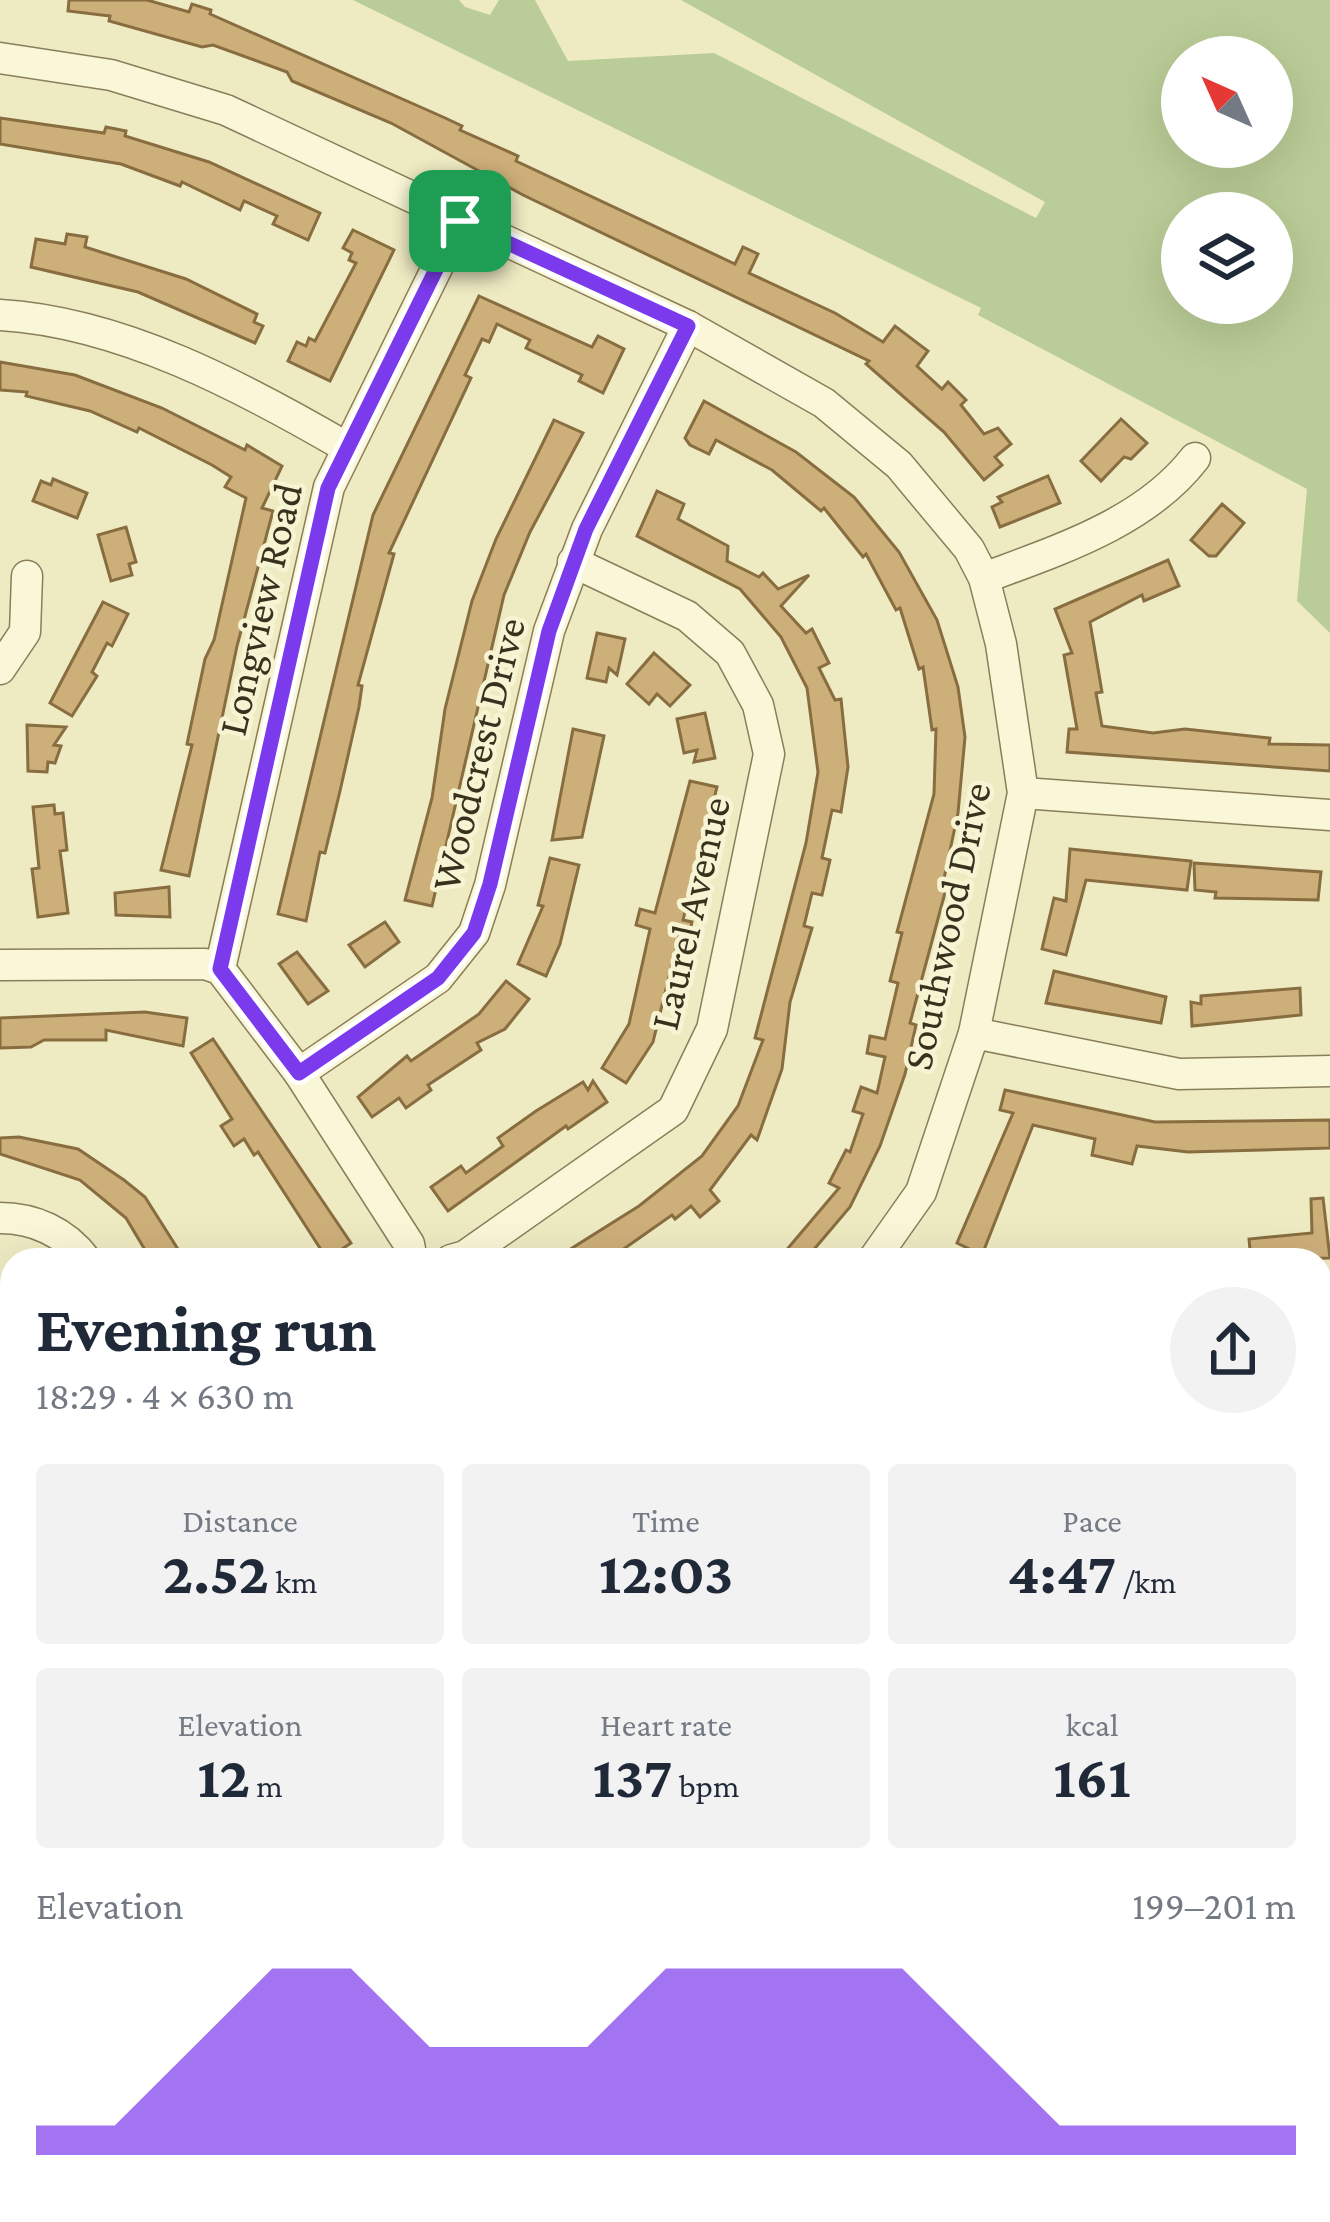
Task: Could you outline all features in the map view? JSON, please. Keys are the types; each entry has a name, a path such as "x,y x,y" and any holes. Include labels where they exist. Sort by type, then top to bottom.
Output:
{"street":[{"name":"Southwood Drive","path":"0,58 111,75 226,110 688,326 824,403 899,465 969,549 984,578 1001,644 1023,794 974,1033 921,1192 881,1248"},
{"name":"Longview Road","path":"220,969 328,488 460,221"},
{"path":"0,315 98,332 139,347 304,422 346,447"},
{"name":"Woodcrest Drive","path":"299,1073 438,978 474,933 490,884 549,631 573,562 688,326"},
{"path":"984,578 1117,522 1160,498 1195,458"},
{"name":"Laurel Avenue","path":"476,1248 673,1110 712,1029 769,754 758,704 730,653 687,616 573,562"},
{"path":"0,669 25,632 27,577"},
{"path":"1023,794 1330,815"},
{"path":"0,965 205,964 220,969 299,1073 410,1248"},
{"path":"974,1033 1178,1074 1330,1071"},
{"path":"0,1218 29,1218 77,1248"}],"green space":[{"path":"353,0 459,0 465,7 490,15 499,0 535,0 568,61 714,53 1036,218 1045,202 681,0 1330,0 1330,633 1297,601 1307,489 978,315 981,308"}],"building":[{"path":"69,0 147,0 189,12 192,4 211,10 210,14 462,126 460,130 518,156 516,161 735,264 743,247 758,254 749,273 835,313 883,342 895,326 928,351 917,366 942,389 948,382 966,400 961,405 984,434 998,428 1011,444 995,457 1002,465 984,480 944,432 866,364 869,361 523,195 391,123 292,81 287,72 213,45 202,47 109,21 110,16 68,11"},
{"path":"0,118 104,133 106,127 126,131 125,136 209,162 320,213 308,240 273,224 277,216 244,201 240,210 182,182 180,186 121,164 0,144"},
{"path":"353,230 394,250 330,381 288,361 297,342 306,346 309,338 315,341 356,263 343,248"},
{"path":"67,234 87,237 85,247 186,279 257,314 254,322 263,326 255,343 138,292 31,267 36,239 65,244"},
{"path":"479,296 592,347 598,336 624,349 603,393 579,381 582,375 526,348 530,340 497,324 489,342 482,339 465,375 471,378 389,553 394,554 358,685 362,686 359,707 306,921 278,914 373,515"},
{"path":"0,362 75,375 162,408 245,450 247,445 282,466 262,508 273,511 237,646 189,876 161,870 192,745 187,744 205,659 214,640 246,498 225,487 231,477 139,428 137,432 90,411 26,396 27,392 0,390"},
{"path":"704,401 796,452 854,497 899,552 937,620 958,687 965,737 958,813 942,888 946,889 910,1023 916,1025 905,1074 880,1146 850,1207 815,1248 788,1248 839,1188 829,1183 846,1150 850,1152 863,1114 853,1111 861,1087 877,1093 885,1057 867,1053 870,1036 885,1039 898,983 890,981 902,933 897,932 934,794 936,729 932,730 923,667 919,669 900,608 896,610 866,554 863,557 824,508 821,511 772,470 716,440 709,454 685,438"},
{"path":"1121,419 1147,443 1131,459 1124,457 1101,481 1081,461"},
{"path":"554,420 583,433 530,532 504,595 432,906 405,900 432,798 445,709 472,601 496,539"},
{"path":"1048,476 1060,503 1000,527 992,507 1002,502 998,497"},
{"path":"53,479 87,493 77,518 33,501 41,481 51,485"},
{"path":"657,491 684,504 678,519 728,546 727,561 759,577 763,573 778,589 809,575 781,606 806,633 812,629 829,663 819,668 835,700 841,699 848,767 841,812 832,810 822,858 830,860 822,895 812,893 804,926 812,928 790,1002 782,1069 757,1140 751,1135 710,1190 719,1201 700,1217 691,1206 625,1248 572,1248 639,1206 702,1156 738,1106 763,1040 755,1038 806,843 818,772 807,688 781,637 740,589 637,536"},
{"path":"1222,504 1244,523 1216,556 1209,556 1191,540"},
{"path":"126,527 136,562 129,564 132,575 111,581 98,535"},
{"path":"1168,560 1179,586 1144,601 1142,595 1090,622 1102,692 1096,693 1102,726 1270,738 1269,744 1330,745 1330,771 1067,752 1069,729 1077,729 1064,655 1072,653 1055,609"},
{"path":"103,602 128,614 112,646 107,643 92,672 97,676 72,716 50,703"},
{"path":"597,633 625,639 617,675 609,668 606,682 587,678"},
{"path":"654,653 690,685 670,706 657,694 649,704 627,684"},
{"path":"705,713 715,758 694,762 697,750 684,753 677,719"},
{"path":"27,725 66,727 54,745 61,746 55,763 48,762 47,772 28,771"},
{"path":"573,729 604,736 582,837 552,840"},
{"path":"690,781 717,787 683,920 692,922 688,938 679,936 653,1042 626,1083 602,1068 629,1024 650,929 636,925 640,909 655,913"},
{"path":"54,805 55,814 63,813 67,850 60,851 68,913 38,917 32,869 39,868 33,807"},
{"path":"1070,849 1191,861 1187,890 1086,880 1066,955 1042,949 1054,898 1066,901"},
{"path":"550,858 579,865 560,944 546,976 518,964 543,906 538,905"},
{"path":"1194,863 1321,872 1318,900 1215,898 1216,892 1195,890"},
{"path":"169,887 170,917 116,915 115,893"},
{"path":"385,922 399,942 365,967 349,945"},
{"path":"297,952 328,991 308,1004 279,964"},
{"path":"1054,971 1166,997 1161,1023 1046,1003"},
{"path":"506,981 529,999 505,1029 477,1043 481,1050 428,1085 431,1090 406,1108 399,1098 372,1117 358,1097 407,1056 411,1061 479,1014"},
{"path":"1300,988 1301,1015 1192,1026 1191,1002 1201,1004 1201,996"},
{"path":"145,1012 187,1018 183,1046 106,1030 106,1040 44,1040 31,1047 0,1048 0,1018"},
{"path":"213,1039 351,1243 344,1248 320,1248 258,1152 254,1155 244,1139 234,1146 221,1126 232,1119 191,1053"},
{"path":"593,1081 607,1102 448,1211 431,1187 461,1166 466,1173 503,1146 498,1138 583,1082 588,1090"},
{"path":"1005,1090 1155,1122 1330,1120 1330,1148 1188,1152 1137,1146 1132,1164 1092,1155 1095,1139 1033,1125 985,1248 967,1248 957,1243 1013,1113 1000,1110"},
{"path":"19,1137 78,1149 145,1197 177,1248 144,1248 126,1218 80,1180 0,1154 0,1138"},
{"path":"1323,1198 1329,1248 1250,1248 1249,1239 1312,1233 1311,1199"}],"route":[{"path":"460,221 688,326 573,562 549,631 490,884 474,933 438,978 299,1073 220,969 328,488 460,221"}]}
